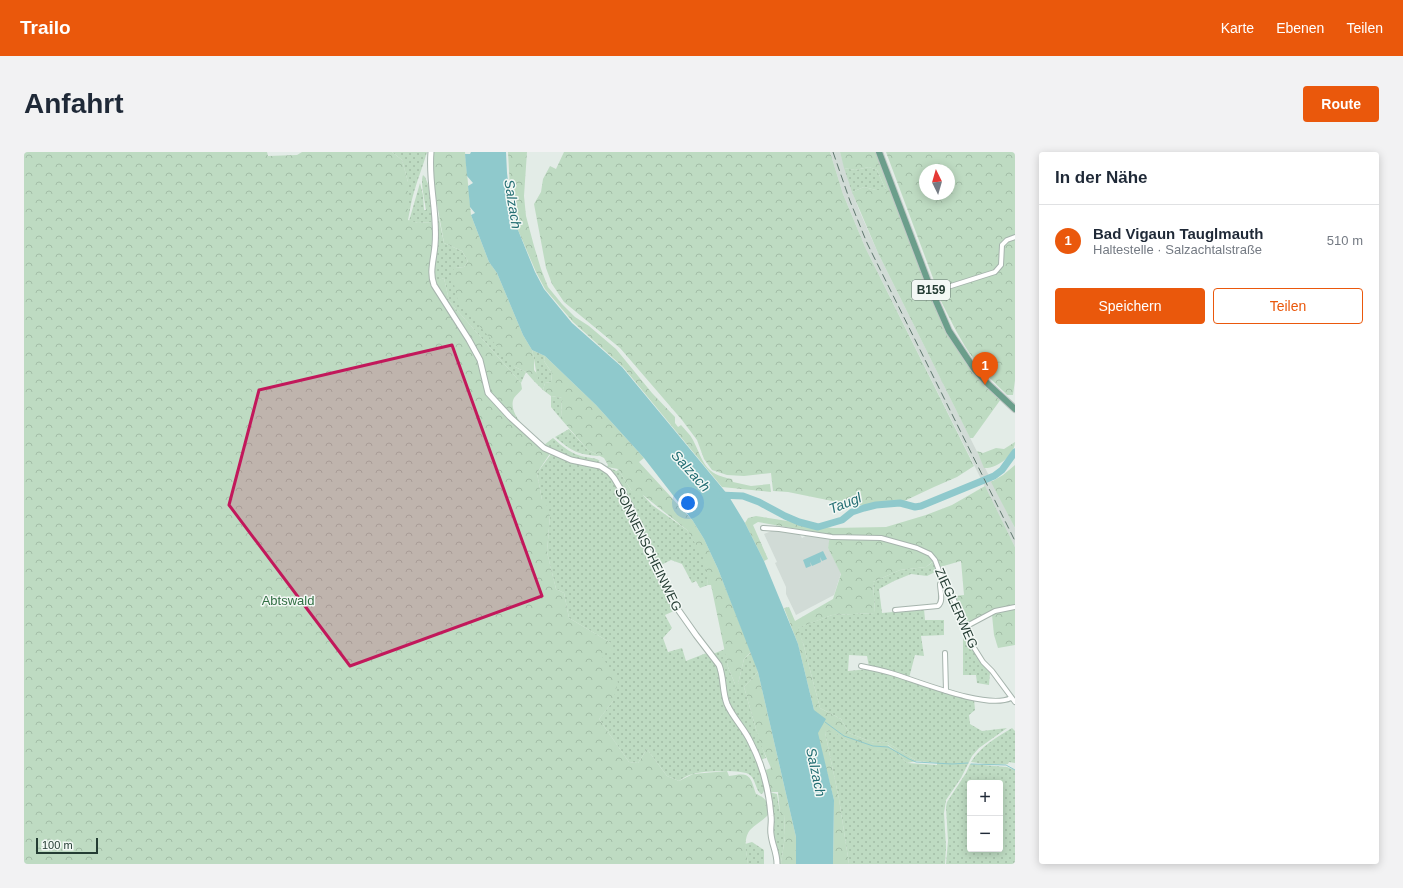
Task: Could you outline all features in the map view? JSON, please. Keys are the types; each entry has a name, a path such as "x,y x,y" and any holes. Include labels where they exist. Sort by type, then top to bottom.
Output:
{"main road":[{"name":"B159","path":"879,152 932,292 949,331 968,360 988,384 1015,409"}],"street":[{"name":"SONNENSCHEINWEG","path":"431,152 431,181 436,218 432,269 434,285 480,360 488,393 510,417 544,448 563,457 580,462 595,464 605,468 614,478 628,500 642,536 666,589 682,617 719,665 722,673 727,704 733,716 750,741 761,764 765,775 770,809 771,832 776,852 777,864"},
{"path":"932,292 995,272 1001,265 1002,245 1007,240 1015,237"},
{"name":"ZIEGLERWEG","path":"762,528 832,537 881,538 917,548 930,554 935,558 941,576 951,592 971,643 1015,702"},
{"path":"895,610 940,605 940,584 944,582"},
{"path":"965,627 995,611 1015,607"},
{"path":"945,653 946,690"},
{"path":"861,666 980,699 1003,700 1011,698"}],"highlighted area":[{"path":"452,345 542,596 350,666 229,505 259,390"}],"shaded area":[{"path":"830,152 840,152 859,210 878,253 1015,528 1015,547 865,247 843,194"},
{"path":"774,530 799,533 802,538 807,535 830,539 828,548 841,573 834,595 796,615 786,594 786,587 775,563 777,562 764,534"}],"green space":[{"name":"Abtswald","path":"24,152 267,152 268,156 297,155 302,152 392,152 402,160 408,182 408,220 418,223 434,222 433,246 429,273 432,282 444,278 449,301 521,383 522,389 514,398 514,413 525,428 540,441 553,449 537,473 542,500 545,500 550,515 547,552 556,589 564,593 569,618 611,643 612,653 600,653 618,682 613,701 599,719 629,762 638,763 647,749 667,776 679,781 693,774 727,771 729,776 741,774 748,776 756,794 766,801 770,812 748,833 746,846 748,864 24,864"},
{"path":"392,152 427,152 413,195 408,220 408,182 402,160"},
{"path":"431,152 465,152 471,215 489,262 497,273 523,335 532,350 534,370 538,375 538,380 533,380 526,372 515,367 458,301 451,272 455,268 464,267 468,261 462,251 444,243 434,187 427,164"},
{"path":"508,152 527,152 524,196 526,216 541,269 548,287 575,317 589,326 616,349 652,393 675,417 675,423 678,427 681,425 690,436 703,461 710,470 723,477 732,479 733,482 751,486 770,484 771,492 722,487 623,367 573,322 545,289 518,230 510,189"},
{"path":"564,152 830,152 843,194 865,247 974,466 957,477 900,503 862,505 847,504 788,492 773,491 771,473 744,476 727,475 712,470 704,459 697,440 682,420 620,348 564,302 552,284 546,268 534,204 541,192 543,179 550,166 556,169"},
{"path":"840,152 876,152 945,328 964,360 981,381 1001,399 973,438 970,438 878,253 852,192 864,187 876,190 886,190 877,170 869,167 855,170 844,168"},
{"path":"886,152 1015,152 1015,380 1013,395 1007,395 975,361 961,339 940,299 939,294 942,291 977,280 976,277 939,288 936,286"},
{"path":"869,167 877,170 886,190 876,190 864,187 852,192 844,168 855,170"},
{"path":"423,175 431,191 434,222 418,223 409,221 420,183 423,195 424,210 426,210 422,187"},
{"path":"438,214 444,243 462,251 468,261 464,267 455,268 515,367 526,372 521,383 449,301 444,278 434,282 433,272"},
{"path":"532,350 545,356 544,361 552,373 551,382 545,383 543,390 533,380 538,380"},
{"path":"545,356 596,405 644,458 639,462 693,521 704,539 718,569 751,652 744,659 738,684 735,684 728,667 711,585 708,585 704,558 687,530 643,495 640,497 631,490 618,469 607,467 608,465 604,458 588,450 561,419 562,398 551,396 543,390 545,383 551,382 552,373 544,361"},
{"path":"551,396 562,398 561,419 551,407"},
{"path":"569,429 588,450 600,456 586,455 576,451 566,446 555,437"},
{"path":"553,438 575,454 600,461 596,463 564,456 544,445"},
{"path":"1015,442 1012,452 1000,464 989,468 984,468 977,451 983,453 996,448 1004,449"},
{"path":"551,454 566,460 602,469 611,477 626,501 676,610 665,615 672,628 663,638 668,652 682,648 686,661 709,652 720,670 723,696 746,736 763,773 765,788 763,793 761,794 759,792 750,775 740,772 714,771 691,774 679,781 667,776 647,749 638,763 629,762 599,719 613,701 599,653 611,643 569,618 564,593 556,589 547,552 550,515 542,500 537,473"},
{"path":"1015,465 1015,528 991,482 1003,475"},
{"path":"607,467 617,471 618,469 631,490 643,495 652,505 687,530 705,558 708,585 700,588 696,581 692,583 682,564 671,560 657,567 621,486"},
{"path":"985,486 1015,547 1015,605 991,611 969,623 966,621 955,596 964,595 961,561 940,567 937,558 926,567 900,570 873,582 875,613 832,615 798,628 820,708 841,719 849,733 874,743 886,742 917,761 907,763 888,745 877,752 848,741 832,731 825,732 839,799 849,864 833,864 834,800 817,733 814,710 798,644 784,608 789,607 795,621 833,599 841,574 828,548 830,535 758,522 753,525 768,559 764,561 745,523 748,518 756,516 832,528 886,527 926,515 952,505"},
{"path":"934,561 937,571 927,576 911,574 879,589 882,613 924,609 925,620 944,620 944,635 921,636 924,656 915,655 909,678 869,667 867,656 849,655 848,671 868,669 890,673 974,699 975,710 969,715 970,724 982,731 1007,728 979,748 972,756 961,778 946,800 944,813 946,847 945,864 849,864 839,799 825,732 832,730 848,741 887,745 897,752 907,763 937,765 937,763 917,761 886,742 874,743 849,733 841,719 820,708 803,643 797,628 832,615 875,613 873,582 900,570 926,567"},
{"path":"1015,608 1015,645 998,648 994,635 992,615"},
{"path":"963,625 990,672 989,685 977,683 976,675 963,675"},
{"path":"725,649 728,667 735,684 738,684 744,659 752,652 758,672 744,687 766,758 760,760 731,710 713,654"},
{"path":"758,672 796,837 796,864 781,864 785,836 784,814 780,814 778,792 769,792 766,770 771,768 760,743 744,687"},
{"path":"1012,728 1015,731 1015,763 1009,762 1008,764 992,765 971,762 984,747"},
{"path":"970,764 1007,767 1015,770 1015,864 946,864 948,841 947,802 966,773"},
{"path":"769,792 777,794 780,813 784,813 785,836 781,864 778,864 777,847 773,836"},
{"path":"752,842 764,850 764,864 748,864 745,844"}],"water":[{"name":"Salzach","path":"471,152 506,152 509,189 518,230 535,272 544,289 572,323 622,367 728,495 745,523 764,561 798,644 814,710 826,719 818,733 834,800 833,864 796,864 796,837 758,672 718,569 704,539 693,521 644,458 596,405 545,356 532,350 523,335 497,273 489,262 471,215 475,213 470,207 468,186 473,183 467,176 465,154 470,154"},
{"path":"823,551 827,559 822,561 820,557 821,562 812,566 810,562 811,566 806,568 803,560"}],"waterway":[{"name":"Taugl","path":"719,495 743,496 759,502 799,522 818,527 842,520 852,512 876,505 900,503 915,507 921,506 994,476 1002,470 1015,452"},
{"path":"825,722 844,736 873,746 888,747 916,762 952,764 968,763"},
{"path":"971,764 1006,765 1015,770"}],"railway":[{"path":"833,152 850,201 867,243 1015,541"}],"place":[{"name":"Bad Vigaun Tauglmauth","path":"985,385"}]}
